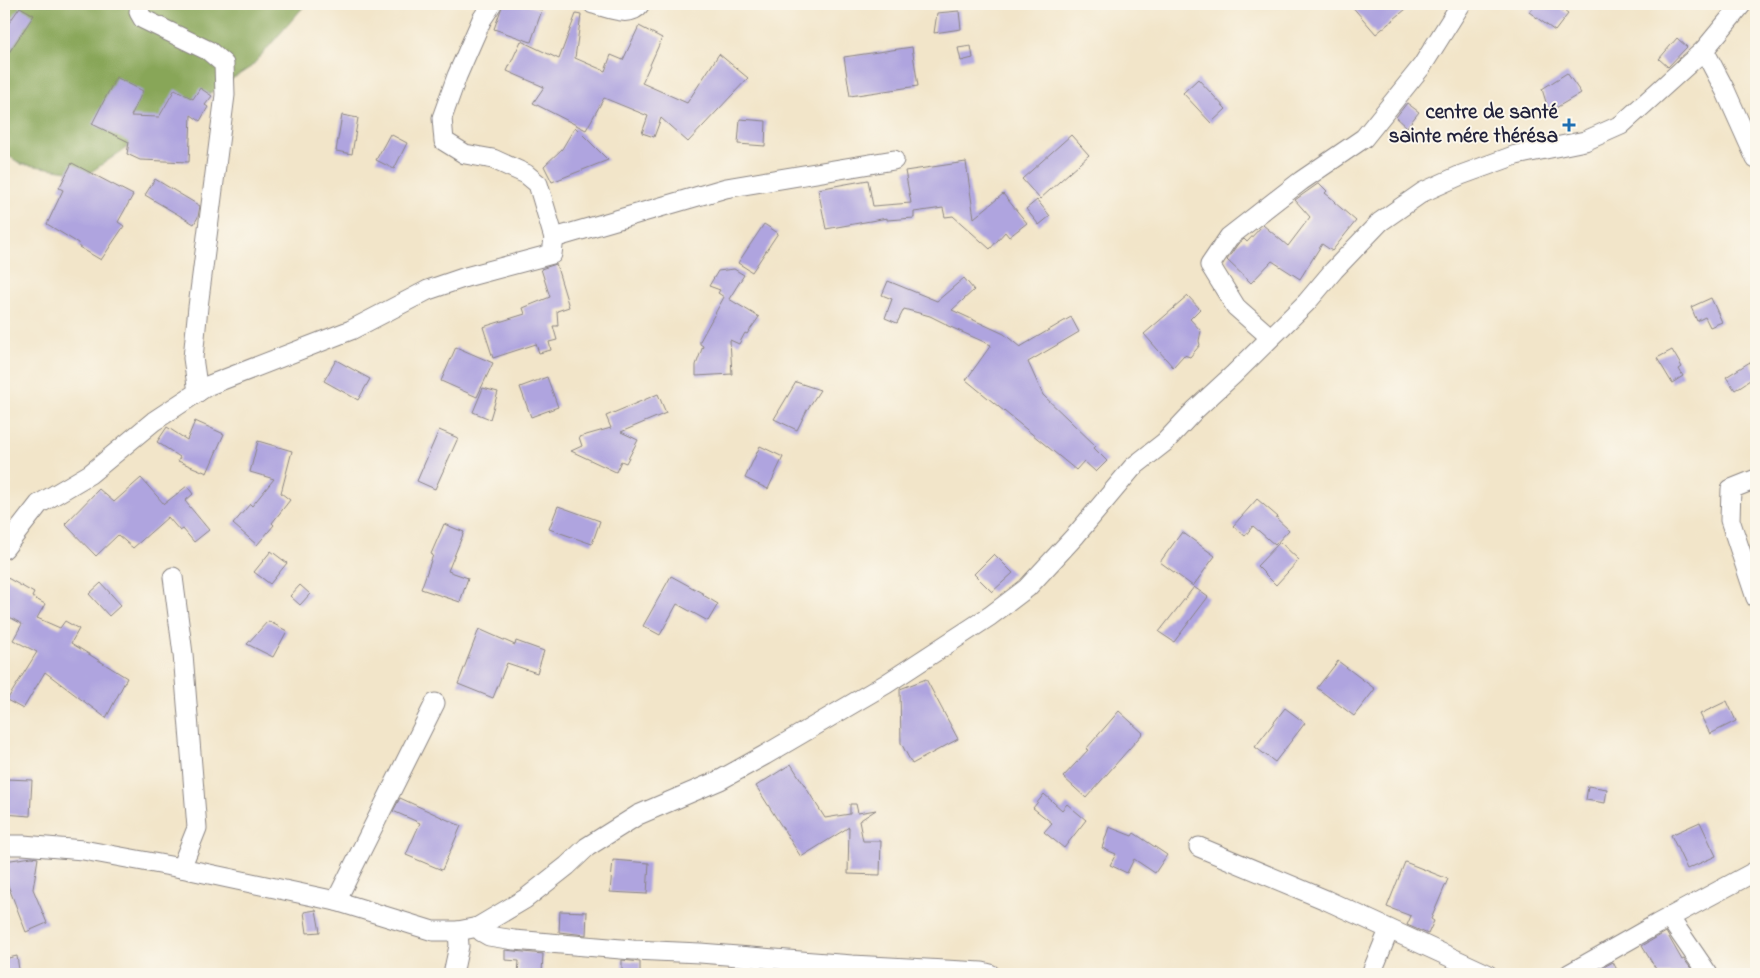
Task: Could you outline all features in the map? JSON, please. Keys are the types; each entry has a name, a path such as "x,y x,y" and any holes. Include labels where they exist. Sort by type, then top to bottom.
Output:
{"street":[{"path":"140,4 139,12 143,19 209,51 224,64 225,95 198,307 194,358 198,392"},
{"path":"4,549 39,504 90,474 154,421 207,386 350,330 428,290 466,277 552,254 554,238 538,184 518,170 493,159 465,154 444,141 442,118 482,19 492,4"},
{"path":"593,4 626,12 638,8 640,4"},
{"path":"1270,337 1236,306 1210,265 1229,236 1301,181 1364,138 1422,66 1462,4"},
{"path":"4,845 84,850 181,868 336,902 433,931 458,931 478,926 525,899 567,866 588,846 638,815 720,780 765,755 886,684 990,616 1026,588 1076,535 1133,467 1165,442 1195,410 1307,302 1334,270 1380,222 1423,192 1461,175 1516,155 1585,141 1621,125 1704,50 1742,4"},
{"path":"1746,4 1756,12"},
{"path":"1704,50 1725,90 1756,159"},
{"path":"554,238 726,188 894,160"},
{"path":"1756,479 1731,489 1730,520 1756,598"},
{"path":"173,577 183,654 197,828 181,868"},
{"path":"336,902 435,703"},
{"path":"1199,847 1326,900 1487,974"},
{"path":"1568,974 1756,870"},
{"path":"1669,917 1708,974"},
{"path":"478,926 482,932 489,936 514,940 990,974"},
{"path":"1371,974 1389,930"},
{"path":"453,974 459,946 458,931"}],"green space":[{"path":"4,4 306,4 251,67 166,121 88,174 21,164 4,153"}],"building":[{"path":"503,4 523,4 542,10 531,42 494,29"},
{"path":"1350,4 1412,4 1376,34"},
{"path":"1535,4 1554,4 1568,14 1555,31 1529,12"},
{"path":"20,7 34,15 4,60 4,30"},
{"path":"959,11 961,29 934,33 937,13"},
{"path":"576,14 581,15 575,58 605,71 611,55 623,60 639,26 662,38 642,83 687,103 719,54 748,78 688,142 661,118 654,137 642,133 648,116 604,98 586,130 533,103 544,87 507,71 521,41 559,59"},
{"path":"1677,38 1687,47 1668,67 1659,59"},
{"path":"971,46 973,58 961,61 958,48"},
{"path":"912,47 918,86 850,96 844,57"},
{"path":"1567,73 1581,93 1549,112 1542,89"},
{"path":"116,77 143,91 131,116 159,117 175,89 193,99 200,88 212,96 205,105 208,107 200,121 191,115 189,162 140,160 127,154 129,142 92,124"},
{"path":"1198,79 1226,109 1211,123 1183,93"},
{"path":"1407,103 1419,112 1407,127 1396,117"},
{"path":"342,115 358,118 352,154 336,151"},
{"path":"740,119 766,121 765,146 738,144"},
{"path":"575,127 608,160 552,182 544,166 562,149"},
{"path":"390,134 407,143 394,169 376,160"},
{"path":"1071,135 1089,155 1040,199 1022,179"},
{"path":"966,162 974,218 1003,194 1027,223 1009,237 1005,232 990,249 953,216 945,217 943,208 914,212 914,218 887,220 887,218 826,229 818,189 868,180 873,206 911,203 905,171"},
{"path":"72,163 133,195 118,222 124,226 101,260 47,224 63,190 59,188"},
{"path":"155,179 200,206 198,217 194,224 145,195"},
{"path":"1319,183 1327,191 1325,193 1356,221 1332,251 1322,244 1300,279 1272,261 1251,283 1227,260 1237,245 1244,239 1247,242 1263,225 1288,246 1310,217 1295,200"},
{"path":"1037,200 1050,216 1039,225 1026,209"},
{"path":"764,224 778,233 752,272 738,263"},
{"path":"556,264 569,307 557,311 558,326 553,326 557,340 549,342 551,350 539,353 536,344 493,358 483,327 525,314 523,308 550,297 541,269"},
{"path":"734,269 744,275 729,299 759,317 747,334 745,333 739,344 730,340 732,374 696,376 696,365 703,346 700,344 700,341 724,297 718,293 720,290 709,286 718,271"},
{"path":"964,278 974,290 952,310 1004,334 1020,347 1071,317 1079,332 1028,362 1043,395 1096,446 1094,448 1107,461 1096,472 1084,461 1076,470 966,380 991,345 930,316 904,309 897,323 885,318 892,299 882,295 888,281 937,301"},
{"path":"1188,296 1200,309 1190,319 1201,331 1200,345 1190,357 1184,355 1173,367 1144,334"},
{"path":"1711,298 1722,322 1710,327 1705,317 1697,321 1691,307"},
{"path":"456,347 493,363 477,397 441,381"},
{"path":"1672,350 1682,367 1679,369 1683,376 1672,383 1657,358"},
{"path":"336,360 370,379 358,400 324,381"},
{"path":"1750,362 1756,372 1756,376 1735,390 1726,377"},
{"path":"547,377 558,407 531,417 520,387"},
{"path":"796,382 820,390 797,430 774,419"},
{"path":"483,388 498,392 490,419 473,412"},
{"path":"658,394 666,413 621,432 638,440 626,463 621,461 616,472 571,451 582,446 579,437 611,428 606,416"},
{"path":"195,421 224,434 207,473 178,461 180,457 157,442 167,427 187,440"},
{"path":"439,430 458,438 435,489 417,481"},
{"path":"258,441 292,451 281,493 290,500 272,523 274,525 257,545 233,524 250,504 252,506 274,479 250,472"},
{"path":"760,446 783,457 768,489 745,478"},
{"path":"141,478 164,504 187,486 193,494 185,501 209,530 194,542 183,529 180,531 168,517 133,548 118,535 96,556 65,524 99,489 114,502"},
{"path":"1257,499 1278,517 1276,518 1289,530 1275,545 1253,526 1245,536 1233,526"},
{"path":"558,506 600,521 592,544 549,529"},
{"path":"444,524 464,532 448,571 468,578 460,602 421,589 433,555 431,554"},
{"path":"1182,532 1215,556 1193,586 1160,562"},
{"path":"1280,542 1299,560 1276,585 1257,566"},
{"path":"271,551 287,563 270,584 254,572"},
{"path":"994,554 1013,573 992,592 974,574"},
{"path":"4,576 34,593 32,597 45,604 37,618 60,628 65,621 79,629 71,643 127,678 106,718 45,672 23,709 7,700 37,652 13,640 22,624 4,614"},
{"path":"671,576 718,604 708,621 677,604 660,635 643,626"},
{"path":"101,583 121,605 109,616 89,594"},
{"path":"300,585 310,594 300,605 290,596"},
{"path":"1194,587 1208,597 1174,642 1159,632"},
{"path":"268,621 287,631 273,657 247,644"},
{"path":"479,629 515,645 516,641 544,651 537,673 507,663 493,698 458,684"},
{"path":"1338,661 1375,689 1354,716 1317,688"},
{"path":"926,679 958,739 912,764 901,743 900,689"},
{"path":"1727,701 1736,721 1710,734 1700,714"},
{"path":"1285,708 1305,723 1275,762 1255,747"},
{"path":"1119,711 1143,733 1086,798 1063,777 1088,750 1086,749"},
{"path":"791,764 825,818 850,814 850,804 856,804 858,813 876,810 859,821 863,841 881,841 880,875 848,874 849,827 801,857 756,786"},
{"path":"4,779 32,780 30,816 4,814"},
{"path":"1588,786 1607,789 1605,803 1586,800"},
{"path":"1044,794 1062,810 1067,804 1086,820 1064,848 1044,832 1052,823 1033,808"},
{"path":"400,798 461,826 442,870 406,855 420,823 393,811"},
{"path":"1700,822 1716,856 1687,869 1671,835"},
{"path":"1109,827 1132,836 1134,833 1167,855 1155,873 1134,859 1127,873 1110,865 1116,854 1102,848"},
{"path":"32,857 38,858 33,889 47,923 26,932 4,875 4,861"},
{"path":"613,860 649,863 647,894 610,892"},
{"path":"1405,862 1448,879 1431,919 1434,921 1428,934 1407,925 1411,916 1387,907"},
{"path":"316,910 320,932 307,933 304,912"},
{"path":"560,911 587,912 586,935 559,932"},
{"path":"1666,932 1682,960 1684,959 1695,974 1659,974 1642,946"},
{"path":"505,950 543,954 542,974 518,974 519,961 505,960"},
{"path":"17,956 19,970 4,973 4,959"},
{"path":"622,960 640,962 640,974 622,974"},
{"path":"1613,962 1619,974 1591,974"}],"place":[{"name":"centre de santé sainte mére thérésa","path":"1569,125"}]}
